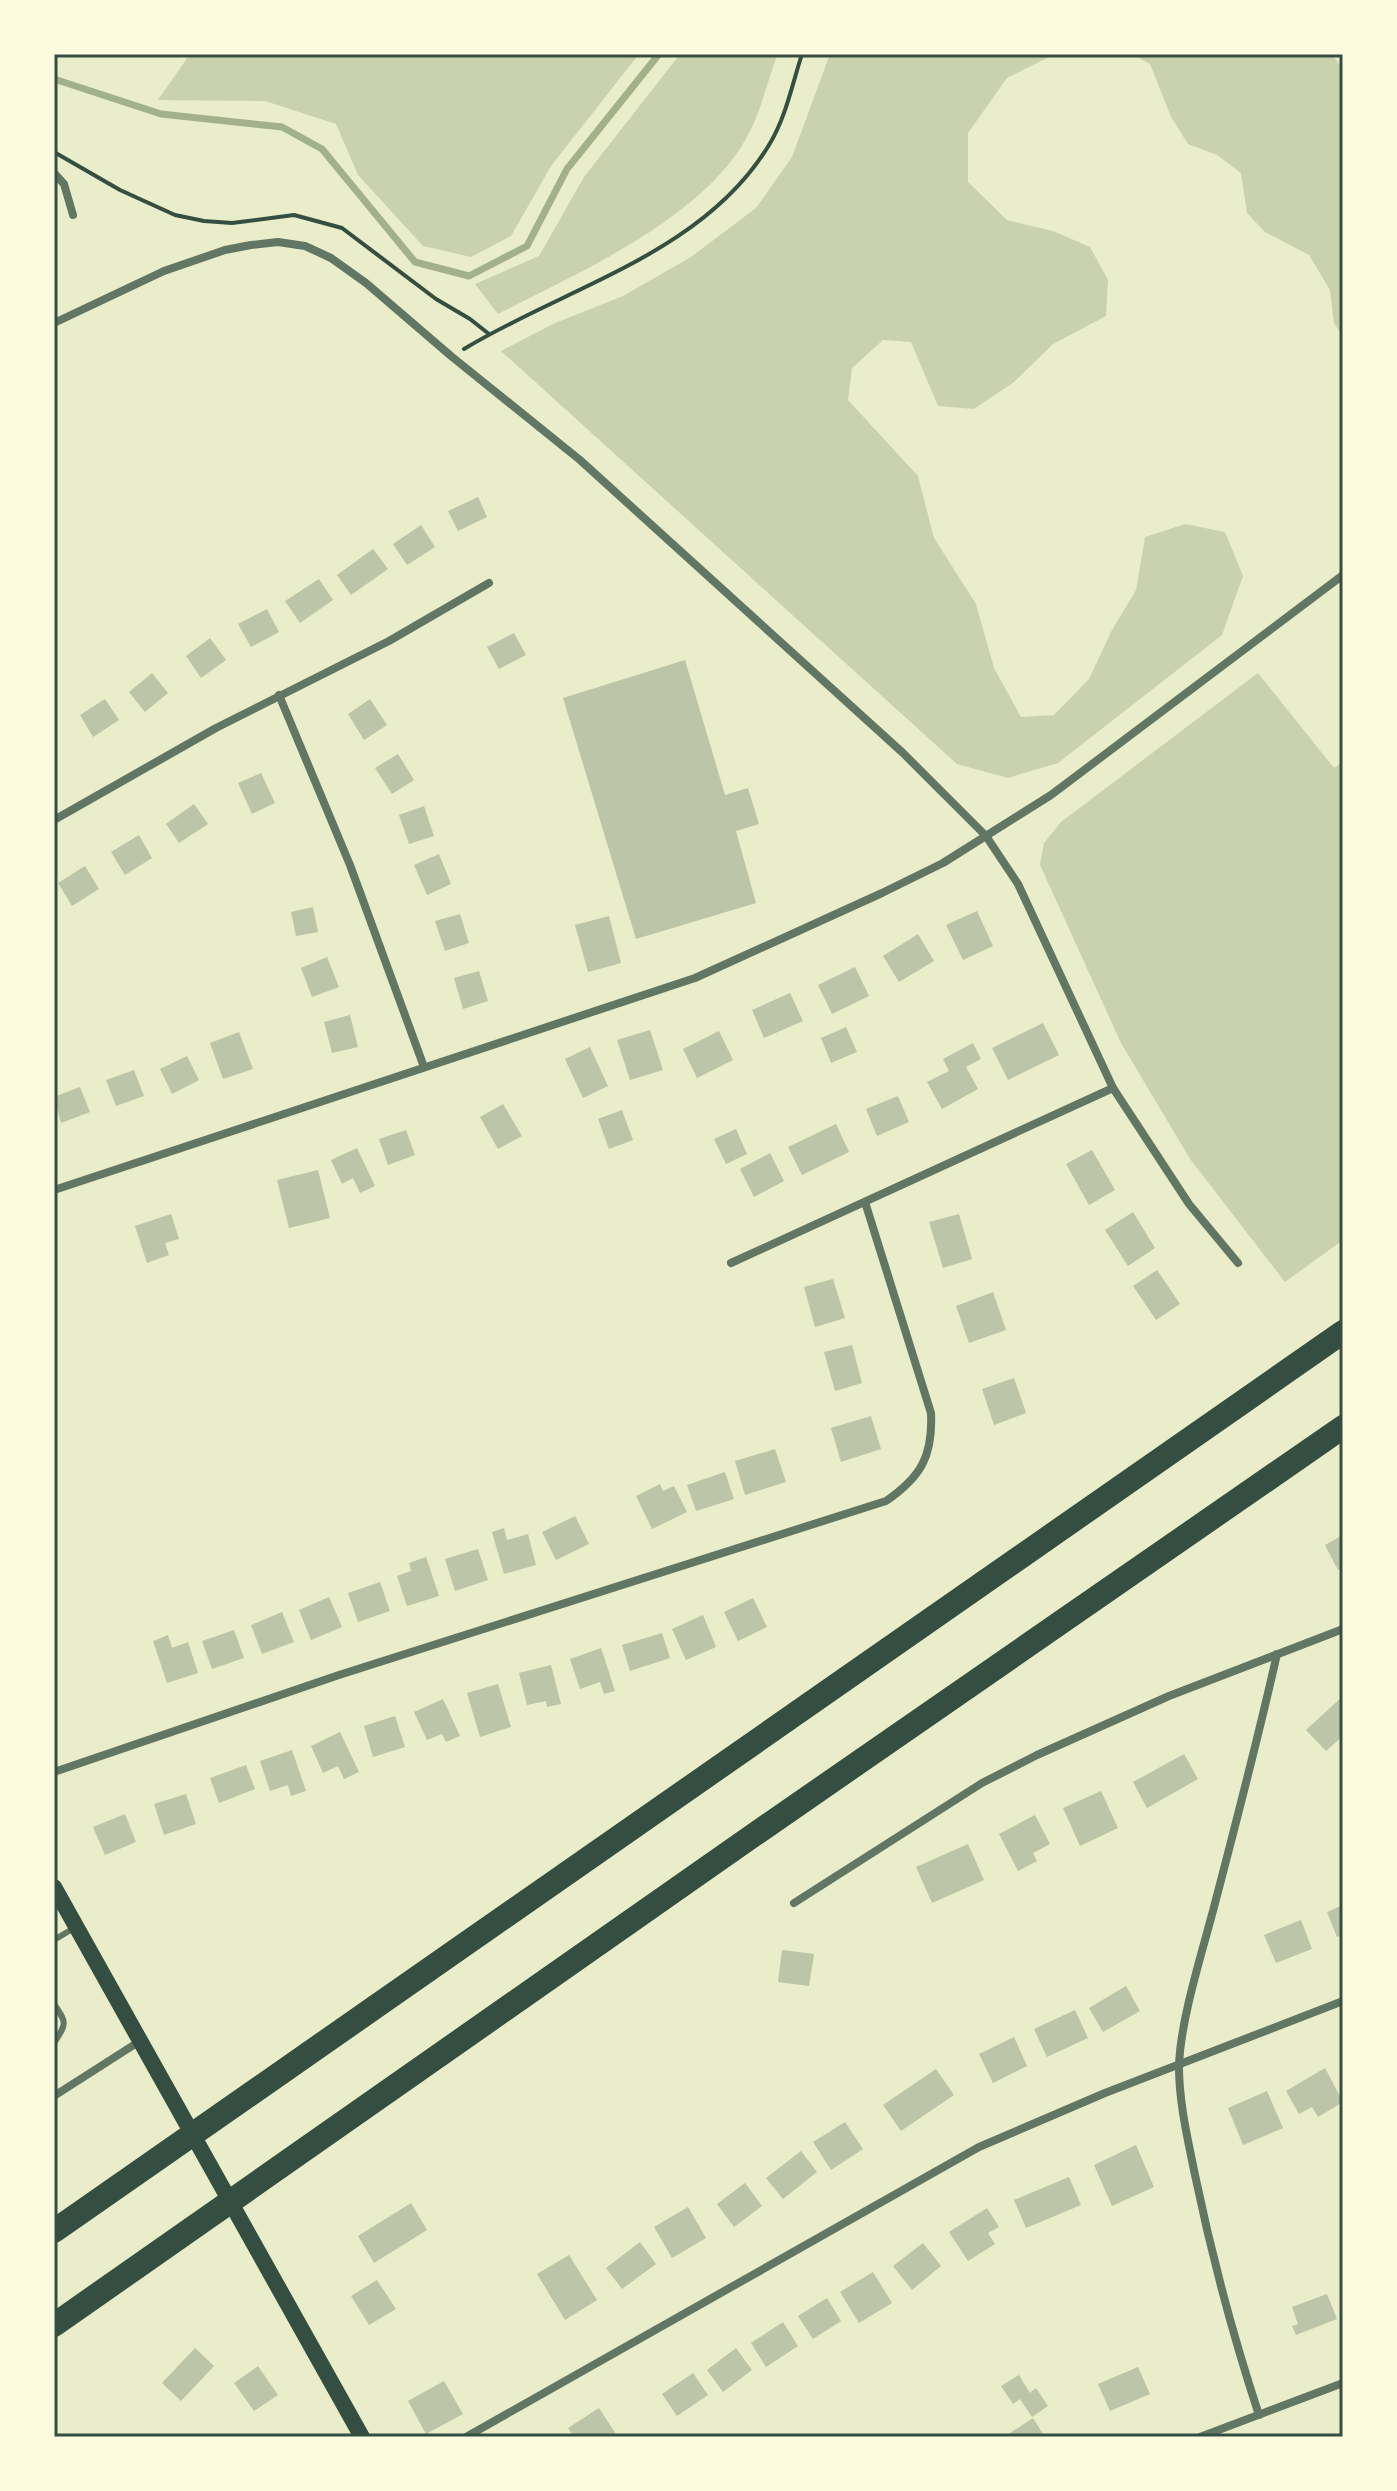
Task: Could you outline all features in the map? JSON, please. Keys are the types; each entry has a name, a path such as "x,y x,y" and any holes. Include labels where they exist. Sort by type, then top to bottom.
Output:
{"highway":[{"path":"54,2231 1343,1332"},
{"path":"54,2325 1343,1427"}],"main road":[{"path":"54,1887 362,2437"}],"street":[{"path":"54,173 64,184 73,215"},
{"path":"54,323 164,271 225,250 278,242 305,246 331,258 385,299 580,460 891,742 986,836 1018,884 1113,1088 1189,1204 1238,1263"},
{"path":"54,1190 695,978 882,893 943,863 1051,795 1343,575"},
{"path":"54,820 279,695 389,641 489,583"},
{"path":"279,695 350,865 424,1067"},
{"path":"731,1263 1113,1088"},
{"path":"54,1772 354,1670 886,1501 907,1487 929,1451 931,1413 865,1202"},
{"path":"794,1903 982,1783 1037,1755 1169,1696 1343,1629"},
{"path":"1259,2415 1227,2314 1205,2220 1189,2143 1179,2064 1201,1957 1255,1755 1277,1654"},
{"path":"466,2437 979,2147 1179,2064 1343,2001"},
{"path":"54,2096 140,2041"},
{"path":"1200,2437 1343,2383"}],"lane":[{"path":"54,1940 77,1926"},
{"path":"54,2004 65,2026 54,2043"}],"path":[{"path":"451,356 538,308 613,276 673,239 722,202 746,178 769,145 784,114 802,54"}],"green space":[{"path":"190,54 639,54 551,166 511,236 471,257 423,246 358,175 336,124 265,101 158,100"},
{"path":"680,54 778,54 755,120 732,160 706,188 640,238 604,260 498,314 475,284 539,256 584,177"},
{"path":"830,54 1055,54 1007,78 968,133 968,182 1007,220 1053,231 1090,247 1108,280 1106,316 1053,344 1014,382 974,409 938,406 911,342 883,340 852,368 848,400 918,476 934,538 976,604 994,668 1021,717 1054,715 1089,679 1112,630 1136,590 1145,537 1185,524 1225,532 1243,576 1222,635 1058,763 1008,778 957,764 501,351 555,323 623,296 691,257 756,208 792,157"},
{"path":"1132,54 1332,54 1343,70 1343,337 1334,323 1330,290 1309,255 1265,232 1247,213 1241,173 1217,155 1188,144 1171,117 1150,64"},
{"path":"1258,673 1334,768 1343,762 1343,1240 1285,1282 1190,1159 1121,1043 1040,865 1044,843 1061,822"}],"building":[{"path":"478,497 487,517 458,531 448,511"},
{"path":"421,525 435,547 407,565 393,544"},
{"path":"373,549 388,569 351,595 337,575"},
{"path":"319,579 333,600 300,623 285,601"},
{"path":"267,609 279,632 251,647 238,624"},
{"path":"514,633 526,655 499,669 487,647"},
{"path":"210,638 226,660 201,678 186,656"},
{"path":"685,660 725,795 748,788 759,824 736,831 756,903 636,939 563,698"},
{"path":"152,673 168,693 145,712 129,692"},
{"path":"105,699 119,720 93,737 80,715"},
{"path":"370,699 387,725 364,740 348,714"},
{"path":"398,754 414,780 392,794 375,768"},
{"path":"261,773 275,803 252,814 238,783"},
{"path":"194,804 208,824 179,843 166,824"},
{"path":"424,806 434,836 409,844 399,815"},
{"path":"139,835 152,858 125,875 111,852"},
{"path":"439,854 451,884 427,895 414,865"},
{"path":"85,866 99,889 72,906 58,883"},
{"path":"313,907 318,932 296,936 291,912"},
{"path":"977,911 993,946 963,960 946,925"},
{"path":"460,914 469,943 445,951 435,921"},
{"path":"609,916 621,963 588,972 575,925"},
{"path":"918,934 934,961 899,982 883,956"},
{"path":"327,957 339,987 312,997 301,968"},
{"path":"855,967 869,996 832,1014 818,985"},
{"path":"479,971 488,1001 463,1009 454,978"},
{"path":"790,993 803,1021 764,1038 752,1010"},
{"path":"350,1015 358,1047 332,1053 324,1022"},
{"path":"1043,1023 1059,1055 1008,1080 992,1048"},
{"path":"846,1027 857,1052 831,1063 821,1038"},
{"path":"650,1030 663,1070 630,1080 617,1040"},
{"path":"719,1031 733,1060 697,1078 683,1049"},
{"path":"239,1032 253,1069 223,1079 210,1043"},
{"path":"973,1043 981,1059 966,1067 978,1089 942,1109 927,1082 949,1071 943,1059"},
{"path":"590,1047 608,1086 583,1098 565,1059"},
{"path":"187,1056 199,1080 172,1094 160,1069"},
{"path":"134,1070 144,1096 116,1106 106,1080"},
{"path":"80,1087 90,1112 61,1123 54,1097"},
{"path":"898,1096 909,1122 877,1136 866,1109"},
{"path":"503,1104 522,1136 498,1149 480,1117"},
{"path":"622,1110 633,1140 609,1149 598,1119"},
{"path":"836,1124 849,1152 802,1175 788,1147"},
{"path":"736,1129 747,1154 726,1164 714,1139"},
{"path":"406,1130 415,1155 388,1165 379,1139"},
{"path":"357,1148 375,1186 360,1193 353,1178 342,1184 331,1160"},
{"path":"1092,1150 1115,1190 1089,1205 1066,1164"},
{"path":"770,1153 784,1181 754,1197 740,1169"},
{"path":"318,1170 330,1218 289,1228 277,1180"},
{"path":"1133,1212 1155,1248 1128,1266 1105,1230"},
{"path":"171,1214 179,1239 165,1243 169,1255 147,1263 135,1226"},
{"path":"959,1214 972,1259 943,1268 929,1222"},
{"path":"1157,1270 1180,1304 1156,1320 1133,1286"},
{"path":"833,1279 845,1318 815,1327 804,1287"},
{"path":"993,1292 1006,1330 969,1343 956,1306"},
{"path":"852,1345 862,1383 835,1391 824,1352"},
{"path":"1014,1378 1026,1413 994,1425 982,1389"},
{"path":"871,1416 881,1449 841,1462 831,1428"},
{"path":"775,1449 786,1482 745,1495 735,1461"},
{"path":"725,1472 734,1499 696,1511 687,1485"},
{"path":"660,1484 663,1491 674,1486 687,1512 652,1529 636,1496"},
{"path":"575,1516 589,1544 556,1560 542,1532"},
{"path":"504,1528 507,1540 528,1534 536,1565 504,1574 492,1532"},
{"path":"1343,1535 1343,1567 1338,1570 1325,1545"},
{"path":"478,1549 488,1580 455,1591 445,1559"},
{"path":"426,1557 439,1596 407,1606 397,1576 411,1571 409,1563"},
{"path":"380,1582 390,1611 358,1622 348,1593"},
{"path":"329,1597 342,1627 311,1640 299,1610"},
{"path":"753,1598 767,1627 738,1641 724,1612"},
{"path":"282,1612 294,1642 262,1654 251,1625"},
{"path":"703,1615 716,1647 686,1660 672,1629"},
{"path":"234,1630 244,1658 212,1669 202,1641"},
{"path":"662,1633 670,1658 630,1671 622,1645"},
{"path":"168,1635 172,1648 188,1642 198,1673 167,1683 153,1641"},
{"path":"601,1648 615,1691 604,1694 600,1682 580,1689 570,1659"},
{"path":"551,1665 561,1704 547,1707 546,1701 527,1705 519,1673"},
{"path":"498,1684 511,1727 480,1737 467,1693"},
{"path":"1343,1696 1343,1736 1326,1751 1306,1730"},
{"path":"443,1699 460,1736 446,1742 442,1734 427,1740 414,1712"},
{"path":"395,1716 405,1747 373,1757 364,1726"},
{"path":"340,1732 359,1772 344,1779 338,1766 323,1773 311,1746"},
{"path":"292,1750 306,1791 291,1796 288,1785 270,1791 260,1761"},
{"path":"1184,1754 1198,1779 1147,1808 1133,1782"},
{"path":"246,1765 255,1789 219,1803 210,1778"},
{"path":"1101,1791 1118,1828 1080,1846 1063,1808"},
{"path":"186,1794 196,1824 164,1835 154,1804"},
{"path":"125,1814 136,1842 105,1855 93,1827"},
{"path":"1035,1815 1050,1844 1033,1853 1037,1861 1018,1871 999,1834"},
{"path":"968,1844 984,1880 932,1903 916,1867"},
{"path":"1343,1905 1343,1935 1337,1937 1327,1912"},
{"path":"1301,1920 1312,1949 1276,1963 1264,1935"},
{"path":"782,1950 814,1954 809,1986 778,1982"},
{"path":"1126,1986 1140,2011 1103,2032 1089,2008"},
{"path":"1075,2010 1088,2038 1047,2057 1034,2029"},
{"path":"1014,2037 1027,2066 993,2083 979,2054"},
{"path":"1325,2068 1343,2102 1318,2117 1312,2107 1299,2114 1286,2091"},
{"path":"936,2069 954,2095 901,2131 883,2105"},
{"path":"1267,2091 1283,2128 1243,2145 1228,2108"},
{"path":"845,2122 863,2149 831,2170 813,2142"},
{"path":"1136,2145 1154,2187 1112,2206 1094,2165"},
{"path":"801,2151 817,2172 783,2199 766,2178"},
{"path":"1069,2177 1081,2205 1026,2228 1014,2200"},
{"path":"745,2183 762,2206 734,2227 717,2204"},
{"path":"411,2203 427,2230 374,2263 358,2236"},
{"path":"688,2207 706,2238 672,2258 654,2227"},
{"path":"987,2208 999,2227 988,2233 995,2244 968,2261 949,2232"},
{"path":"640,2242 656,2264 622,2289 606,2268"},
{"path":"923,2243 941,2266 912,2290 893,2266"},
{"path":"569,2255 597,2300 565,2320 537,2274"},
{"path":"873,2272 892,2303 859,2323 840,2292"},
{"path":"377,2280 396,2309 369,2325 351,2296"},
{"path":"1327,2294 1337,2319 1296,2335 1292,2326 1298,2324 1292,2307"},
{"path":"827,2298 841,2321 813,2339 798,2316"},
{"path":"783,2322 798,2346 766,2367 751,2343"},
{"path":"195,2348 214,2366 181,2401 162,2383"},
{"path":"736,2348 752,2370 723,2392 707,2370"},
{"path":"258,2366 278,2395 254,2411 234,2383"},
{"path":"1138,2367 1150,2394 1110,2411 1098,2384"},
{"path":"693,2373 708,2395 677,2416 662,2394"},
{"path":"1019,2375 1030,2393 1036,2388 1048,2406 1032,2417 1020,2399 1013,2404 1001,2386"},
{"path":"444,2381 463,2414 426,2434 408,2401"},
{"path":"599,2408 618,2437 574,2437 568,2428"},
{"path":"1033,2418 1045,2437 1004,2437"}],"waterway":[{"path":"54,79 161,114 282,127 322,149 415,262 469,276 527,246 567,169 659,54"}]}
